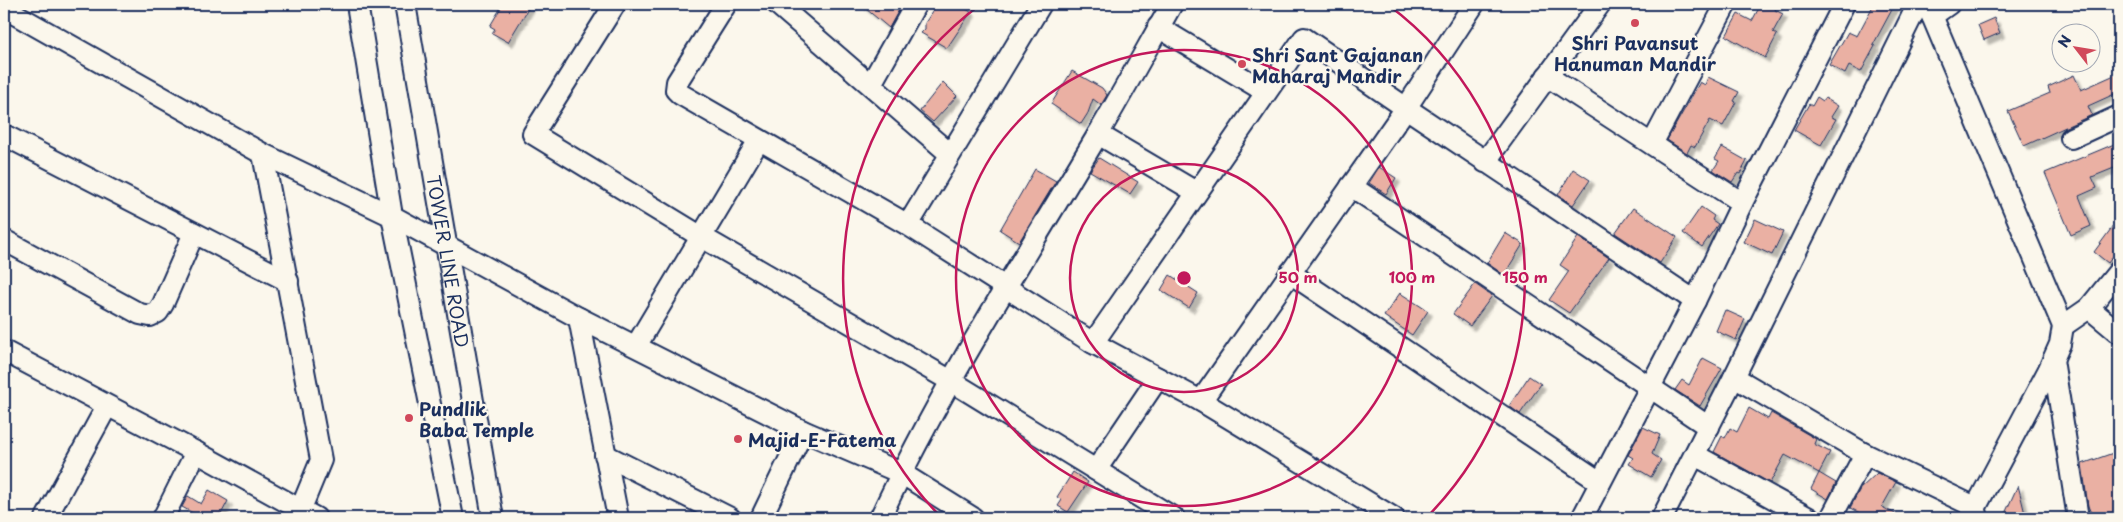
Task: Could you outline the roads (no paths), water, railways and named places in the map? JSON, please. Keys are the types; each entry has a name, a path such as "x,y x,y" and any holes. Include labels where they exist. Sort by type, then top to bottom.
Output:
{"street":[{"path":"357,4 392,216 453,518"},
{"name":"TOWER LINE ROAD","path":"405,4 448,246 493,518"},
{"path":"615,4 533,134 700,236 951,381 1174,518"},
{"path":"726,4 677,82 676,90 680,94 908,225 1093,342 1201,401 1394,518"},
{"path":"871,84 916,4"},
{"path":"908,225 1041,4"},
{"path":"880,518 901,474 951,381 1005,287 1098,134 1172,4"},
{"path":"1201,401 1406,108 1474,4"},
{"path":"1485,162 1600,4"},
{"path":"1652,144 1726,4"},
{"path":"1582,518 1695,301 1742,203 1844,4"},
{"path":"1926,8 1949,4"},
{"path":"780,5 950,154"},
{"path":"4,8 263,154 392,216 579,318 803,431 901,474 973,518"},
{"path":"1734,377 1974,515 2053,360 2060,344 2063,326 1926,8"},
{"path":"1662,518 1926,8"},
{"path":"1158,28 1266,92"},
{"path":"1093,342 1304,38 1485,162 1695,301"},
{"path":"1547,76 1742,203"},
{"path":"2071,138 2119,116"},
{"path":"1098,134 1196,192"},
{"path":"4,135 288,281"},
{"path":"636,346 759,140"},
{"path":"6,359 108,406 196,452 305,516 321,460 263,154"},
{"path":"1351,186 1709,427"},
{"path":"4,240 140,314 150,316 158,312 163,304 194,233"},
{"path":"2063,326 2089,308 2119,271"},
{"path":"1290,272 1600,482"},
{"path":"2089,308 2119,333"},
{"path":"579,318 618,518"},
{"path":"2053,360 2078,518"},
{"path":"1096,470 1158,378"},
{"path":"46,518 108,406"},
{"path":"761,518 803,431"},
{"path":"163,518 196,452"},
{"path":"1695,454 1810,518"},
{"path":"1831,518 1865,454"},
{"path":"606,455 730,518"}],"place":[{"name":"Shri Pavansut Hanuman Mandir","path":"1635,23"},
{"name":"Shri Sant Gajanan Maharaj Mandir","path":"1242,64"},
{"name":"Pundlik Baba Temple","path":"409,418"},
{"name":"Majid-E-Fatema","path":"738,439"}]}
